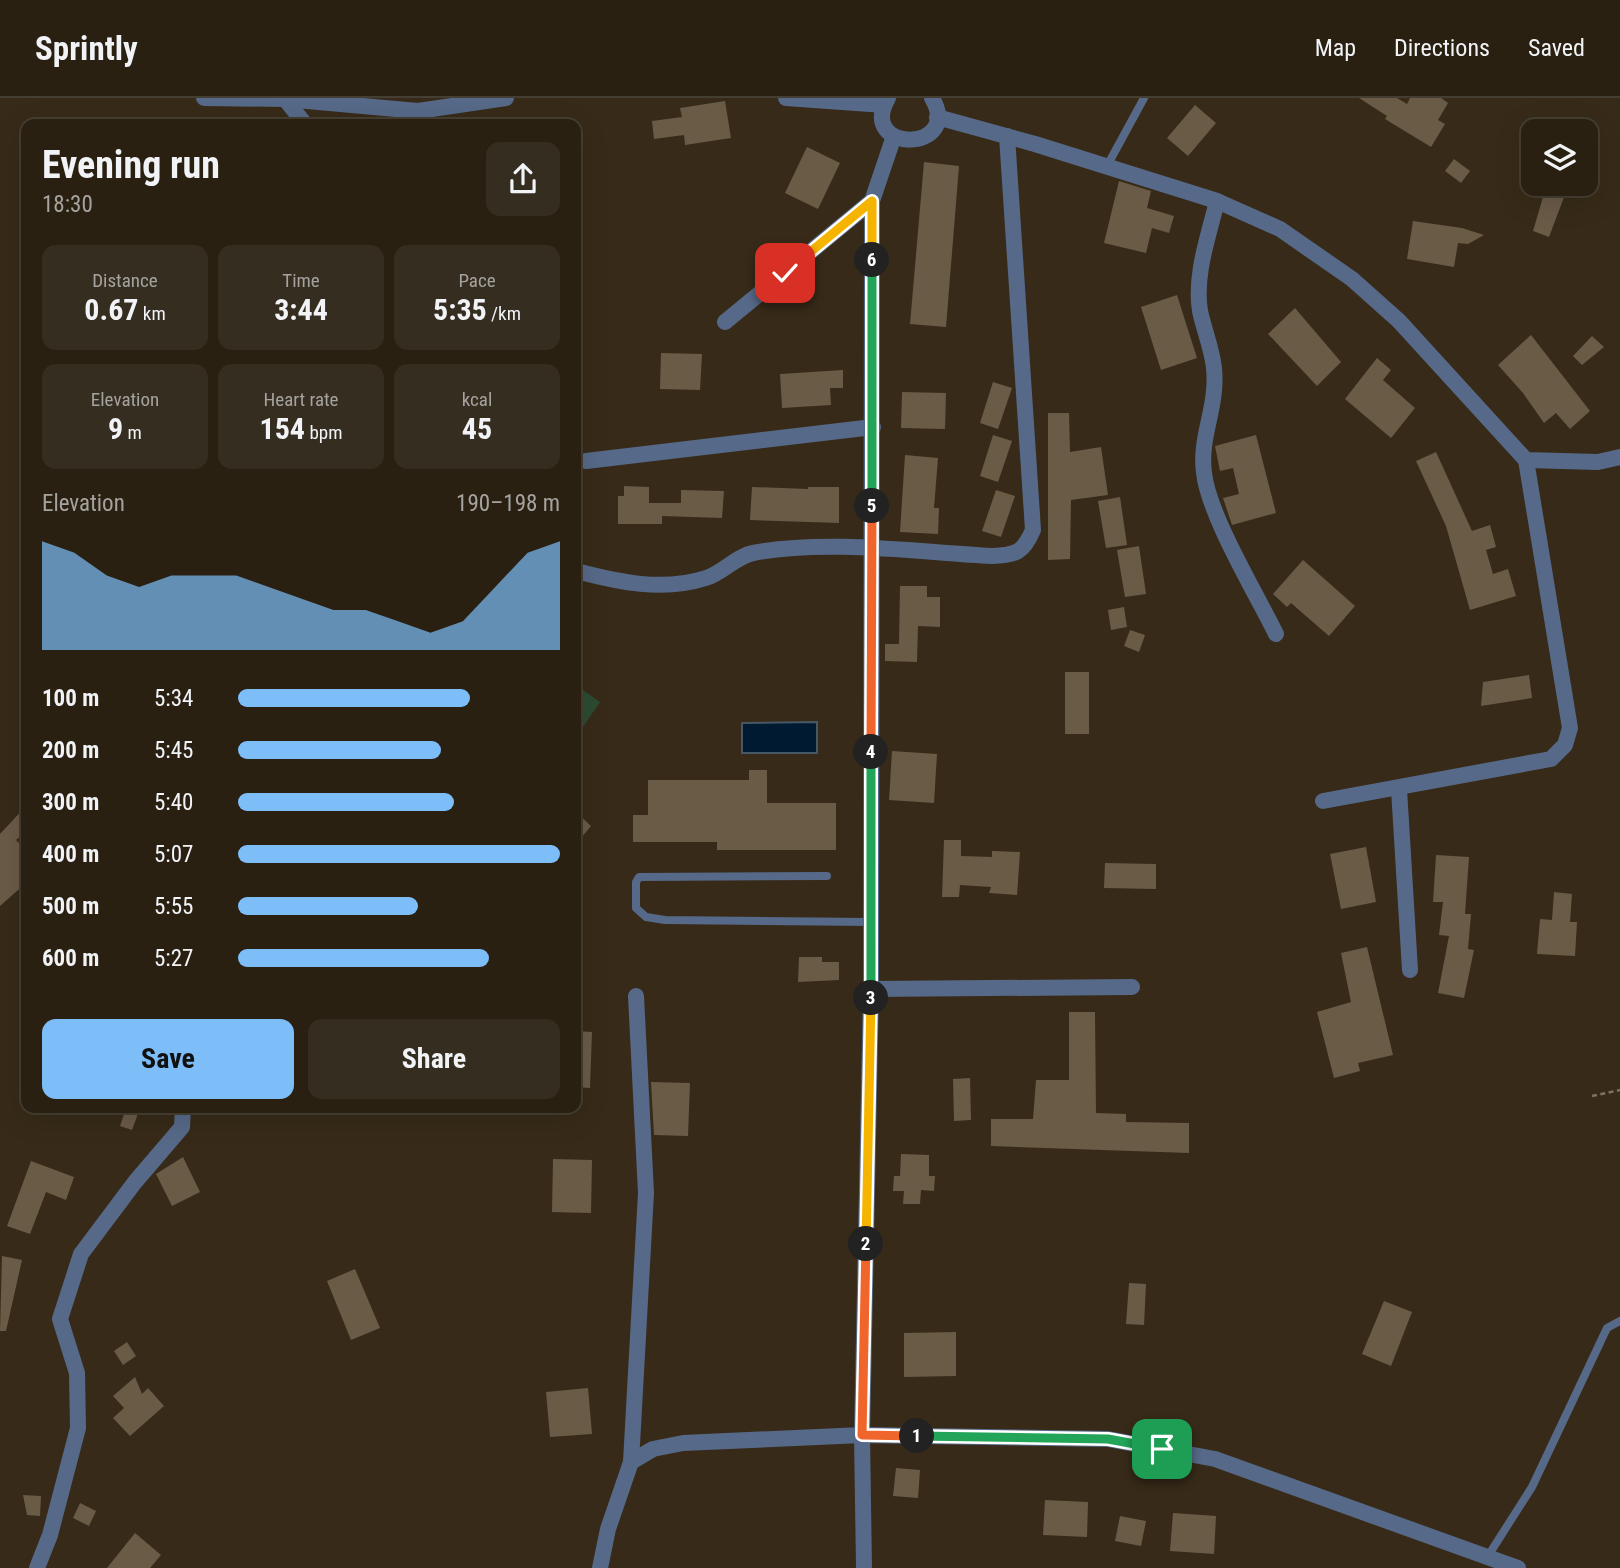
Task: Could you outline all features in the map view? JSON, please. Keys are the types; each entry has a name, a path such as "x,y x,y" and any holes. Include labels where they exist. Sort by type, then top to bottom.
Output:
{"street":[{"path":"204,98 285,99 418,111 506,98"},
{"path":"786,98 886,102 884,122 894,136 912,142 929,134 937,117 932,98"},
{"path":"285,99 301,119"},
{"path":"409,119 418,111"},
{"path":"937,117 1217,201 1280,229 1352,279 1399,321 1527,460 1570,728 1565,745 1550,759 1323,801"},
{"path":"864,1568 862,1435 872,989 872,201 894,136"},
{"path":"581,572 633,585 674,584 708,578 750,553 813,547 1011,555 1026,547 1034,530 1007,136"},
{"path":"725,322 872,201"},
{"path":"1217,201 1202,264 1200,309 1214,367 1214,407 1203,442 1203,474 1212,505 1276,634"},
{"path":"586,461 873,427"},
{"path":"1527,460 1598,462 1620,457"},
{"path":"1399,789 1410,971"},
{"path":"872,989 1132,987"},
{"path":"600,1568 608,1529 631,1462 646,1193 636,996"},
{"path":"37,1568 50,1535 78,1428 76,1373 60,1319 81,1254 182,1128 184,1113"},
{"path":"631,1462 653,1449 683,1443 862,1435 1108,1439 1215,1459 1518,1568"}],"lane":[{"path":"1107,166 1144,98"},
{"path":"827,876 639,877 636,882 636,908 646,917 664,920 871,922"},
{"path":"1488,1556 1532,1487 1607,1328 1620,1321"}],"path":[{"path":"1592,1096 1620,1090"}],"green space":[{"path":"581,689 600,702 581,730"}],"water":[{"path":"817,722 817,753 742,753 742,723"}],"building":[{"path":"1359,98 1397,98 1407,104 1410,98 1441,98 1448,103 1438,120 1445,124 1431,147 1385,119 1387,116"},
{"path":"725,101 731,138 685,145 684,135 654,139 652,121 682,117 680,108"},
{"path":"1195,105 1216,123 1188,156 1167,138"},
{"path":"807,147 840,163 818,209 785,193"},
{"path":"1454,159 1470,171 1461,183 1445,171"},
{"path":"924,162 959,166 946,327 910,324"},
{"path":"1119,181 1151,191 1147,208 1174,216 1169,233 1152,228 1146,253 1104,243"},
{"path":"1541,196 1564,196 1549,237 1533,231 1543,197"},
{"path":"1413,221 1462,228 1484,235 1468,244 1458,243 1454,267 1407,259"},
{"path":"1177,295 1197,358 1161,370 1141,307"},
{"path":"1295,308 1341,362 1317,386 1268,334"},
{"path":"1531,335 1590,411 1570,429 1556,413 1544,423 1523,393 1498,365"},
{"path":"1592,336 1604,347 1582,365 1573,356"},
{"path":"661,353 702,354 700,390 660,389"},
{"path":"1377,358 1391,370 1383,380 1415,408 1391,438 1345,399"},
{"path":"843,370 843,388 830,388 831,405 782,408 780,374"},
{"path":"993,382 1012,388 998,429 980,423"},
{"path":"902,392 946,393 945,429 901,428"},
{"path":"1048,413 1069,413 1070,452 1101,447 1108,495 1071,500 1070,559 1048,560"},
{"path":"993,435 1012,441 998,482 980,476"},
{"path":"1256,435 1276,513 1232,525 1223,498 1239,494 1233,468 1220,471 1215,446"},
{"path":"1436,452 1472,531 1490,525 1496,547 1486,550 1493,574 1508,569 1516,596 1470,610 1446,526 1416,461"},
{"path":"905,455 938,458 934,508 939,508 938,534 900,532"},
{"path":"624,486 649,487 649,503 681,503 681,490 724,491 722,518 662,516 662,524 618,524 618,496 624,496"},
{"path":"752,487 839,487 839,523 750,520"},
{"path":"996,490 1015,496 1001,537 982,531"},
{"path":"1120,497 1127,545 1106,548 1098,501"},
{"path":"1139,546 1146,594 1125,597 1117,550"},
{"path":"1303,560 1355,606 1329,636 1291,603 1287,607 1273,594"},
{"path":"900,586 927,586 927,597 940,597 940,627 918,626 917,662 885,661 885,644 899,644"},
{"path":"1124,607 1127,627 1111,630 1108,610"},
{"path":"1130,630 1145,635 1139,652 1124,646"},
{"path":"1065,672 1089,672 1089,734 1065,734"},
{"path":"1529,675 1532,698 1481,706 1483,682"},
{"path":"892,751 937,754 934,803 889,800"},
{"path":"749,770 767,770 767,803 836,803 836,850 717,850 717,842 633,842 633,815 648,815 648,780 749,780"},
{"path":"21,811 21,836 16,840 21,845 21,887 0,906 0,834"},
{"path":"581,817 591,826 581,838"},
{"path":"944,840 961,840 961,856 992,857 992,851 1020,852 1017,895 989,893 991,887 960,885 959,897 942,897"},
{"path":"1366,847 1376,902 1341,909 1330,854"},
{"path":"1436,855 1469,857 1465,914 1471,914 1468,949 1474,950 1464,998 1438,993 1449,936 1439,935 1443,902 1433,902"},
{"path":"1105,863 1156,864 1156,889 1104,888"},
{"path":"1554,892 1572,894 1570,922 1577,922 1575,956 1537,954 1540,919 1552,920"},
{"path":"1367,947 1393,1055 1358,1063 1360,1071 1334,1078 1317,1012 1351,1002 1341,953"},
{"path":"799,957 822,957 822,962 839,962 839,980 798,982"},
{"path":"1069,1012 1095,1012 1096,1113 1126,1114 1126,1122 1189,1123 1189,1153 991,1146 991,1119 1033,1119 1036,1080 1069,1080"},
{"path":"581,1031 592,1032 590,1088 581,1087"},
{"path":"970,1078 971,1120 954,1121 953,1079"},
{"path":"651,1082 690,1083 688,1136 654,1135"},
{"path":"124,1113 138,1113 132,1130 120,1126"},
{"path":"901,1154 929,1155 929,1176 935,1176 934,1191 921,1190 920,1204 903,1204 904,1191 893,1191 894,1176 900,1176"},
{"path":"183,1157 200,1192 172,1206 156,1174"},
{"path":"553,1159 592,1160 591,1213 552,1212"},
{"path":"31,1161 74,1177 66,1200 46,1192 30,1234 7,1226"},
{"path":"2,1256 22,1260 6,1331 0,1331"},
{"path":"355,1269 380,1328 351,1340 327,1281"},
{"path":"1129,1283 1146,1284 1144,1325 1126,1324"},
{"path":"1384,1301 1412,1312 1391,1366 1362,1354"},
{"path":"956,1332 956,1376 904,1377 904,1333"},
{"path":"127,1342 136,1356 123,1365 114,1351"},
{"path":"135,1377 142,1394 148,1388 164,1406 130,1436 113,1418 124,1408 113,1396"},
{"path":"588,1388 592,1434 550,1437 546,1392"},
{"path":"896,1468 920,1470 918,1498 893,1496"},
{"path":"23,1495 41,1496 40,1516 27,1515"},
{"path":"1045,1500 1088,1502 1087,1537 1043,1535"},
{"path":"80,1503 96,1511 89,1526 73,1518"},
{"path":"1173,1513 1216,1516 1214,1554 1170,1551"},
{"path":"1120,1516 1146,1521 1141,1546 1115,1541"},
{"path":"135,1533 161,1555 150,1568 107,1568"}],"route":[{"path":"785,273 872,201 872,989 862,1435 1108,1439 1162,1449"}]}
